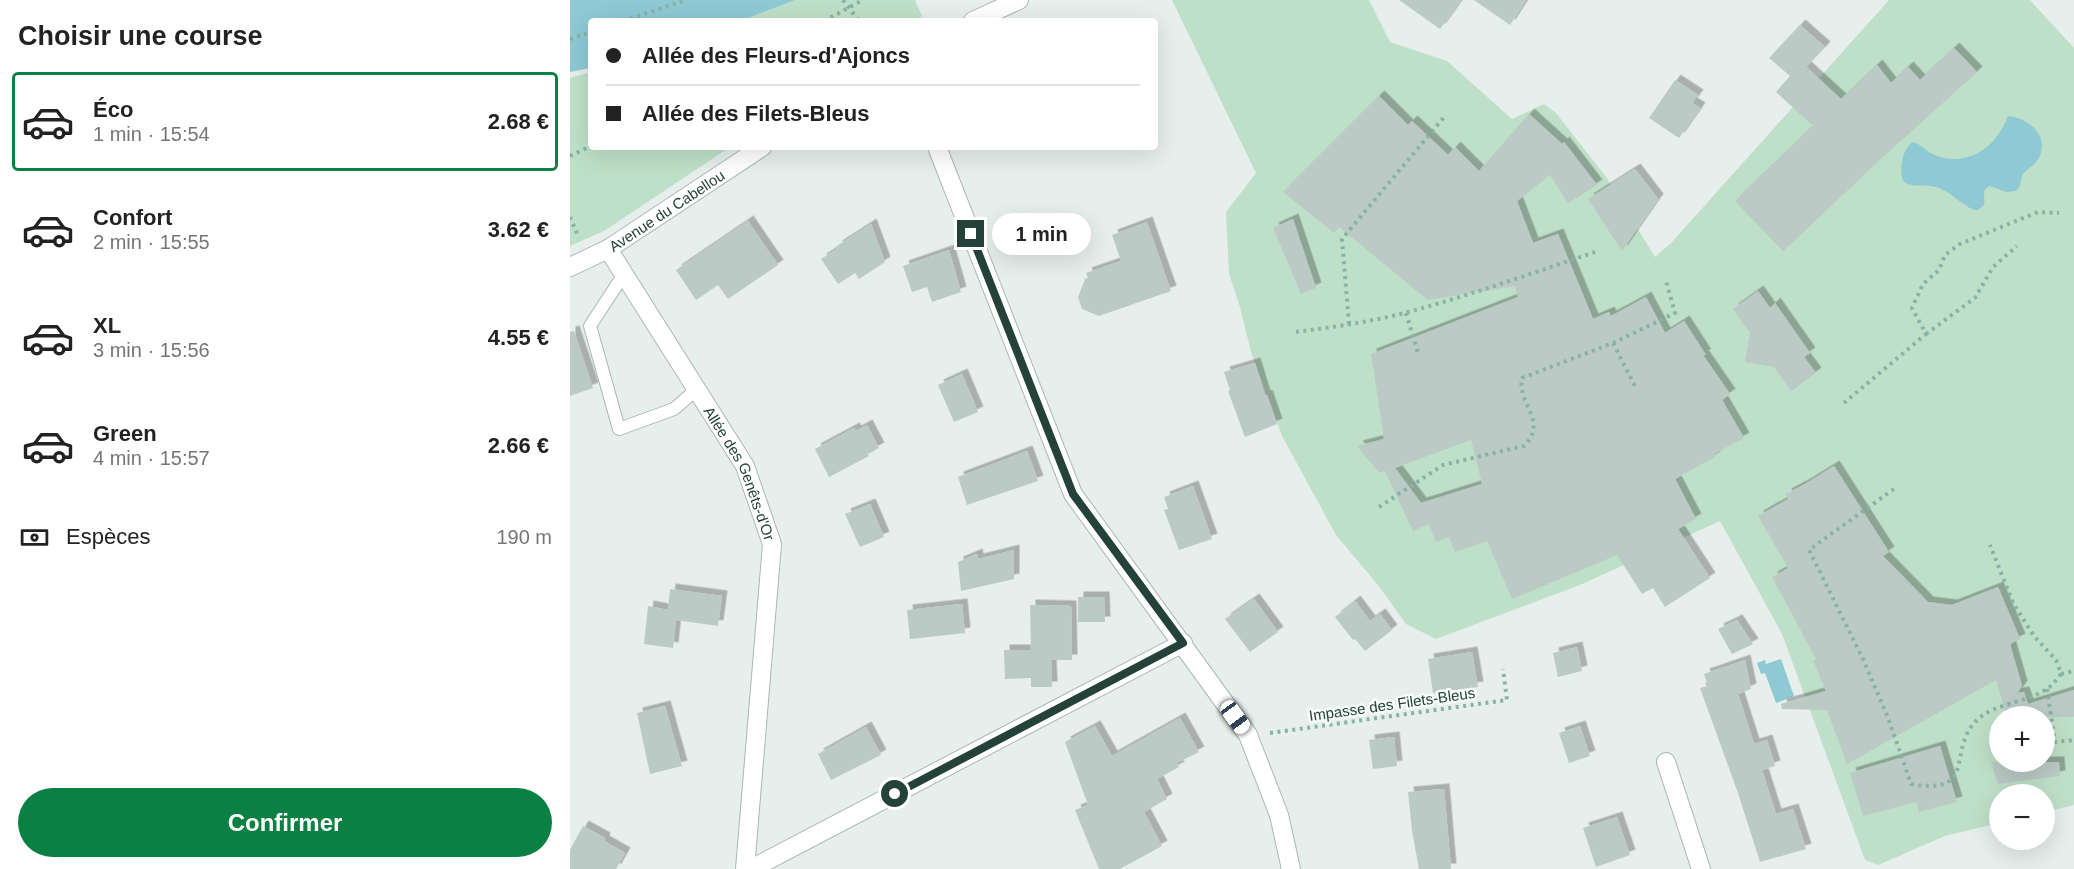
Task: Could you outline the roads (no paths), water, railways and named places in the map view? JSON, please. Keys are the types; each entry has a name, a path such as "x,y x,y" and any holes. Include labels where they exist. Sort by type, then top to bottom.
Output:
{"street":[{"path":"979,18 1018,0"},
{"name":"Avenue du Cabellou","path":"570,267 608,249 757,150"},
{"path":"938,150 1073,494 1248,735 1279,815 1291,869"},
{"name":"Allée des Genêts-d'Or","path":"608,249 745,466 771,544 745,869"},
{"path":"751,869 1183,643"},
{"path":"1666,762 1701,869"}],"lane":[{"path":"624,273 590,326 619,429 675,409 697,389"}],"water":[{"path":"570,0 795,0 748,18 588,18 588,69 570,72"},
{"path":"2008,116 2031,125 2040,137 2042,145 2037,161 2023,174 2016,191 2006,192 1990,186 1984,192 1984,205 1974,210 1942,189 1903,181 1902,160 1912,142 1937,156 1960,159 1971,156 1989,145 2003,127"},
{"path":"1781,659 1794,696 1776,703 1765,673 1761,674 1757,663 1765,660 1766,664"}]}
